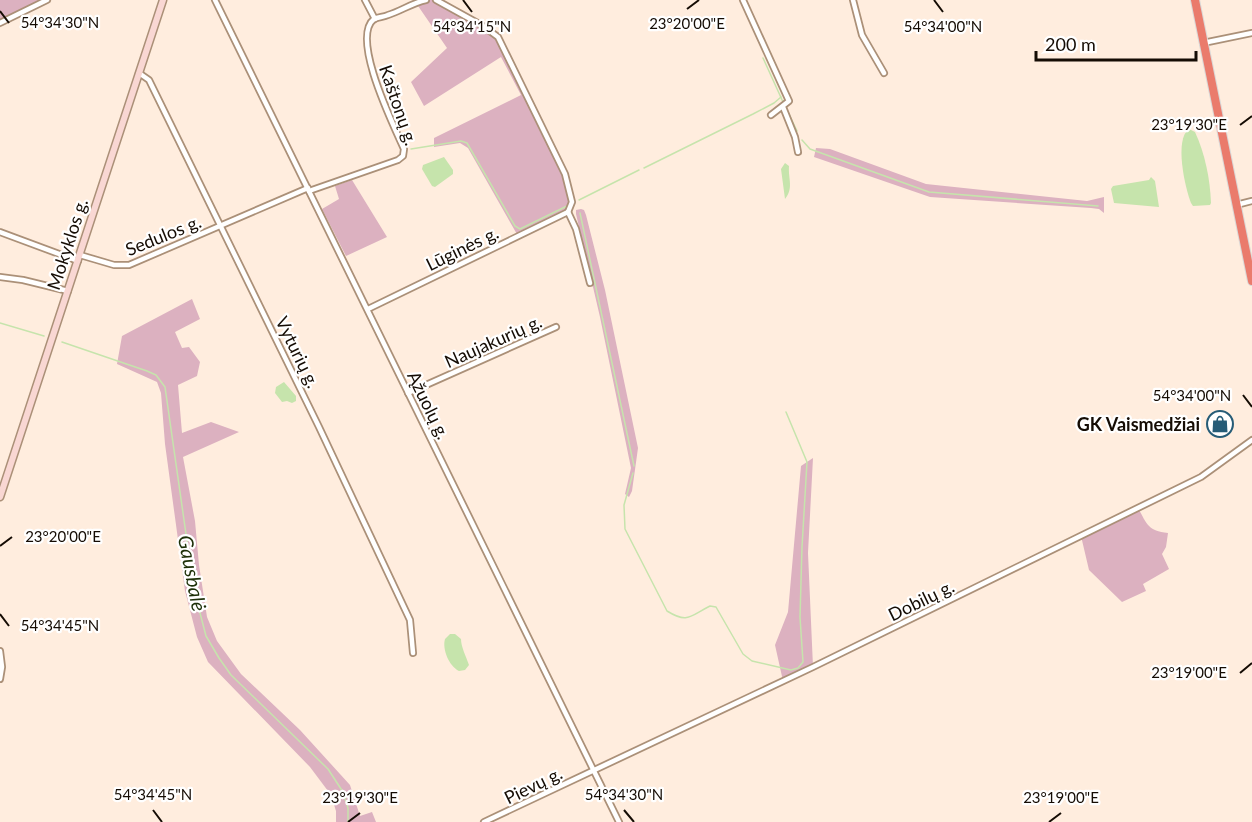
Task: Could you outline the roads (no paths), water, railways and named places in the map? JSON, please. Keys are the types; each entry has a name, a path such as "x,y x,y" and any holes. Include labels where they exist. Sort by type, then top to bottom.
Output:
{"highway":[{"path":"1195,0 1252,281"}],"main road":[{"name":"Mokyklos g.","path":"0,497 163,0"}],"street":[{"path":"0,23 47,0"},
{"name":"Ąžuolų g.","path":"215,0 619,822"},
{"path":"365,0 375,19 426,0"},
{"path":"436,0 498,37 565,174 572,202 568,212 576,229 590,283"},
{"path":"742,0 789,101 771,115"},
{"path":"853,0 862,35 884,73"},
{"name":"Kaštonų g.","path":"309,189 398,160 403,156 404,150 367,53 367,37 375,19"},
{"path":"1203,43 1252,33"},
{"name":"Vyturių g.","path":"138,73 148,80 319,427 410,620 413,653"},
{"path":"783,107 795,137 798,152"},
{"name":"Sedulos g.","path":"0,232 79,258 129,265 309,189"},
{"path":"1236,205 1252,201"},
{"name":"Lūginės g.","path":"368,309 568,212"},
{"path":"0,277 68,291"},
{"name":"Naujakurių g.","path":"408,393 556,327"},
{"name":"Dobilų g.","path":"593,770 793,676 1201,477 1252,440"},
{"path":"0,651 2,662 0,679"},
{"name":"Pievų g.","path":"484,822 593,770"}],"waterway":[{"path":"763,58 783,102"},
{"path":"644,168 753,114 781,97"},
{"path":"787,110 797,131"},
{"path":"802,140 810,149 929,192 1098,206"},
{"path":"411,149 461,141 467,143 515,226 520,229 567,206"},
{"path":"579,200 639,170"},
{"path":"580,213 634,466"},
{"name":"Gausbalė","path":"0,323 44,336"},
{"name":"Gausbalė","path":"62,342 147,371 156,375 165,387 194,590 206,636 231,675 328,769 343,792 348,808 348,822"},
{"path":"633,473 624,505 625,529 667,611 685,618 710,606 716,607 743,654 752,661 791,670 798,668 803,662 800,617 807,462 786,412"}],"place":[{"name":"GK Vaismedžiai","path":"1220,424"}]}
